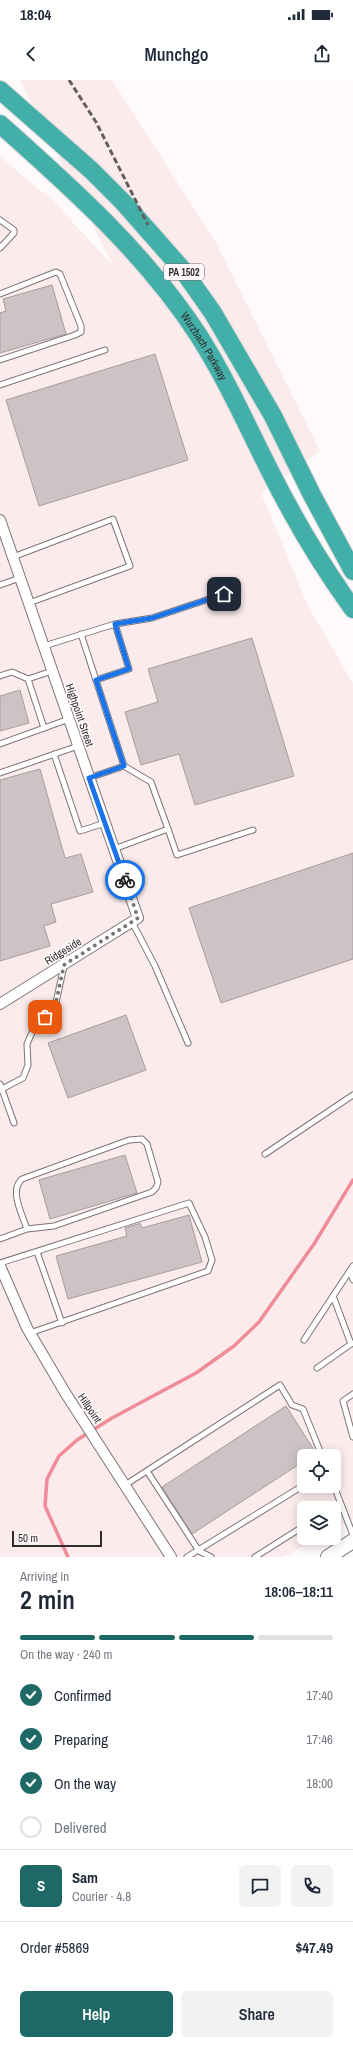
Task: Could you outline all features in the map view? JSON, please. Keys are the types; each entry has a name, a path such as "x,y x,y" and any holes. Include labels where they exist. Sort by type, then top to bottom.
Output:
{"highway":[{"name":"PA 1502","path":"0,90 91,170 123,202 182,269 213,313 273,416 312,496 353,571"},
{"name":"Wurzbach Parkway","path":"0,124 94,209 131,248 166,289 199,336 223,376 289,508 331,578 353,609"},
{"path":"330,530 353,556"}],"main road":[{"path":"328,1557 353,1541"}],"street":[{"name":"Highpoint Street","path":"0,520 114,849 135,920"},
{"name":"Ridgeside","path":"0,1004 135,920"},
{"name":"Hillpoint","path":"0,1265 14,1303 30,1333 66,1394 171,1557"}],"lane":[{"path":"0,220 14,230 14,233 0,248"},
{"path":"0,294 56,272 60,274 81,326 80,332 75,335 0,360"},
{"path":"0,385 105,350"},
{"path":"13,557 113,519 130,566 29,603"},
{"path":"0,585 20,578"},
{"path":"44,646 115,624 152,618 224,594"},
{"path":"96,680 129,669 115,624"},
{"path":"81,634 124,766 151,782 177,855 253,830"},
{"path":"0,676 12,672 28,679 52,671"},
{"path":"28,679 44,728"},
{"path":"0,744 69,719"},
{"path":"0,773 78,746"},
{"path":"54,754 80,831 105,823"},
{"path":"89,778 124,766"},
{"path":"114,849 168,829"},
{"path":"135,920 188,1043"},
{"path":"14,1123 1,1088 23,1078 28,1065 27,1044 34,1028 55,1007 64,965"},
{"path":"265,1154 353,1096"},
{"path":"0,1239 27,1229 54,1226 152,1192 156,1188 158,1182 147,1144 142,1139 137,1138 129,1140 22,1179 18,1182 16,1192 27,1229"},
{"path":"0,1265 189,1203 206,1237 212,1260 208,1271 30,1333"},
{"path":"37,1252 62,1323"},
{"path":"351,1268 353,1280"},
{"path":"304,1340 351,1268"},
{"path":"317,1368 352,1344 333,1296"},
{"path":"125,1485 280,1386 292,1405 303,1409 319,1449"},
{"path":"353,1394 343,1401 353,1437"},
{"path":"147,1471 199,1550 211,1557"},
{"path":"187,1557 297,1489"},
{"path":"341,1505 353,1535"},
{"path":"255,1557 297,1530"}],"shaded area":[{"path":"20,80 112,80 216,243 320,451 261,493 308,606 353,684 353,1519 341,1525 341,1501 297,1501 297,1545 305,1545 283,1557 0,1557 0,157 53,201 114,267"}],"building":[{"path":"52,285 66,334 0,353 0,313 6,311 3,299"},
{"path":"155,354 188,460 39,506 6,400"},
{"path":"252,638 294,776 195,805 179,754 141,765 125,712 158,702 148,669"},
{"path":"20,690 29,723 0,731 0,696"},
{"path":"40,769 65,858 81,854 93,892 51,904 56,922 44,926 50,946 0,961 0,780"},
{"path":"353,853 353,959 221,1003 189,908"},
{"path":"126,1015 146,1070 68,1098 48,1043"},
{"path":"125,1155 137,1193 50,1219 39,1180"},
{"path":"189,1215 202,1262 68,1299 56,1256 127,1236 125,1228 140,1223 142,1228"},
{"path":"286,1406 313,1449 297,1449 297,1466 192,1534 162,1487"}],"waterway":[{"path":"68,1557 45,1506 47,1479 59,1456 77,1440 112,1418 196,1373 234,1346 259,1322 314,1244 353,1180"}],"railway":[{"path":"69,80 96,122 148,225"}],"way so far":[{"path":"45,1017 55,1007 64,965 138,918 125,880"}],"route":[{"path":"125,880 89,778 124,766 96,680 129,669 115,624 152,618 224,594"}]}
